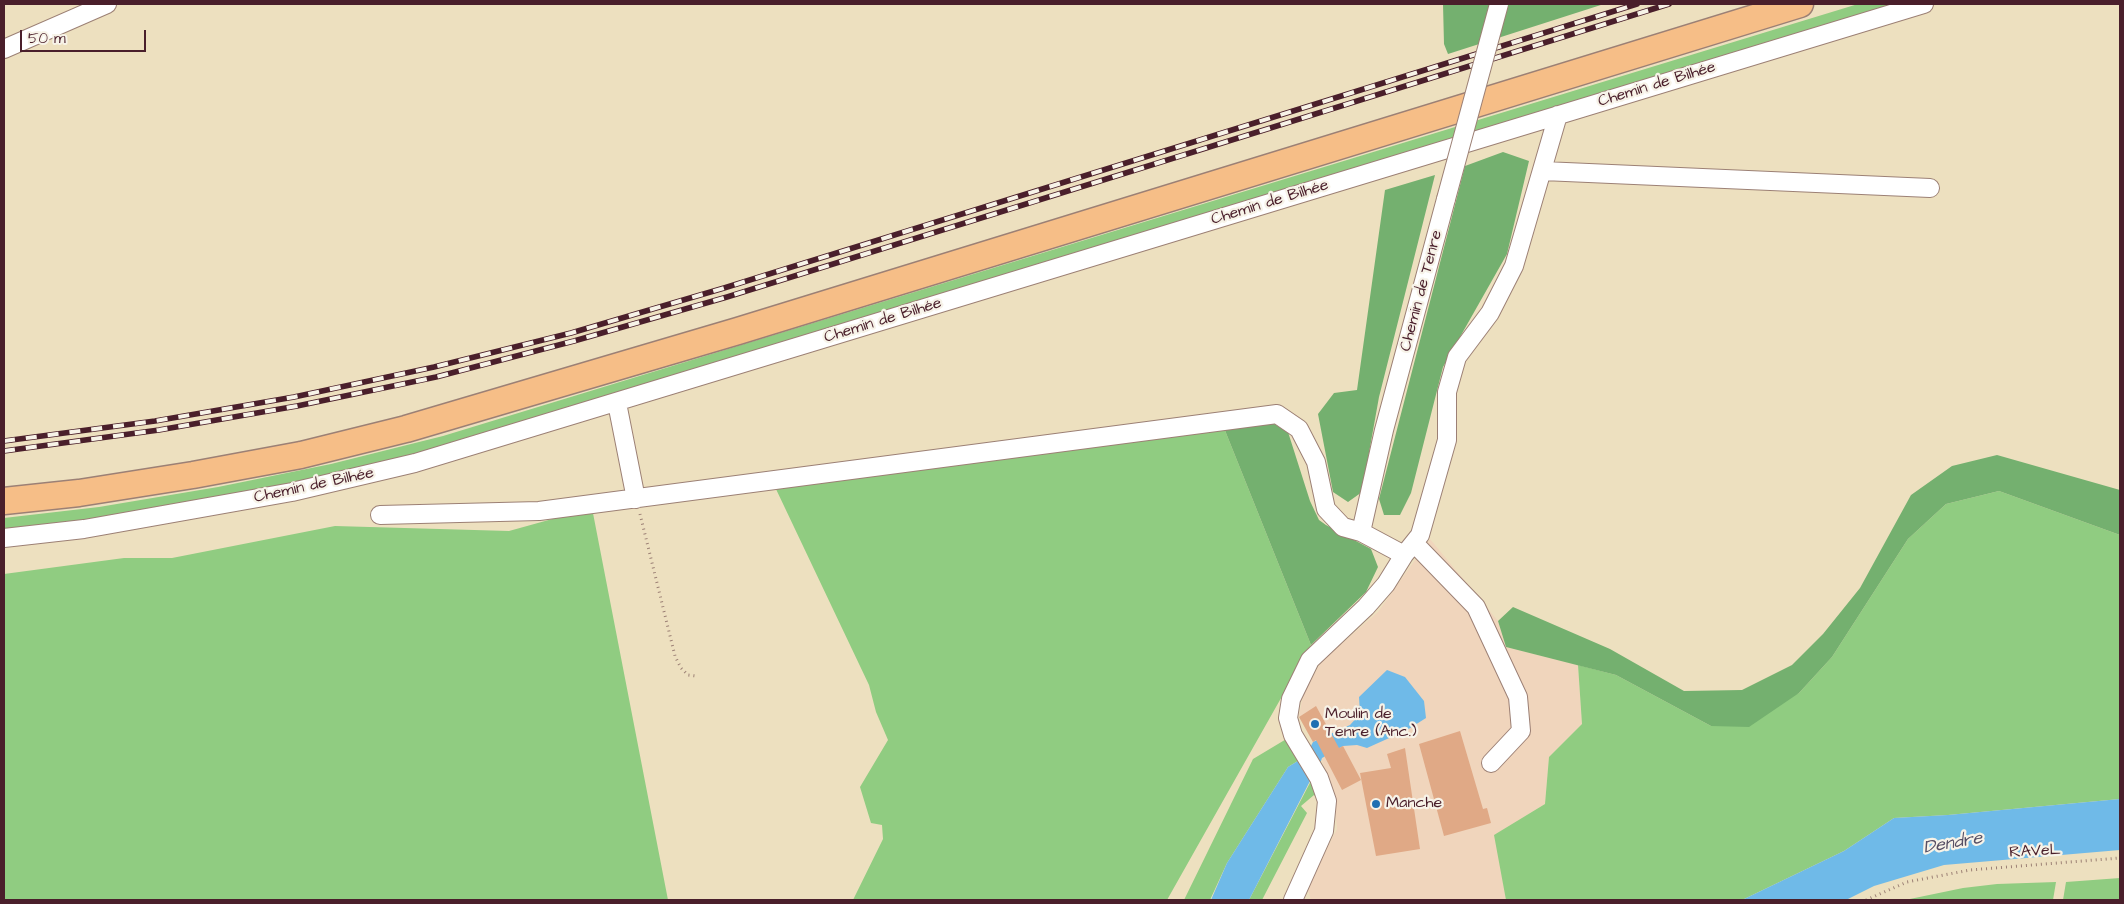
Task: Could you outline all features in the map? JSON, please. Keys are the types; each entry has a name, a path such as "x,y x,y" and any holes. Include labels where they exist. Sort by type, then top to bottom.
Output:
{"highway":[{"path":"4,501 79,493 193,475 301,455 406,429 747,328 1800,4"}],"street":[{"path":"4,49 107,4"},
{"name":"Chemin de Tenre","path":"1362,532 1384,430 1499,4"},
{"name":"Chemin de Bilhée","path":"4,538 84,529 292,492 414,463 617,403 1924,4"},
{"path":"1293,900 1324,831 1326,801 1319,778 1303,751 1288,718 1295,687 1310,660 1366,607 1386,584 1420,535 1447,440 1447,392 1457,357 1490,313 1514,266 1558,115"},
{"path":"1543,171 1930,188"},
{"path":"617,403 636,499"},
{"path":"380,515 539,511 1277,414 1299,429 1316,462 1326,509 1343,527 1409,549 1476,606 1518,697 1521,731 1491,762"}],"path":[{"path":"636,499 675,656 681,668 688,674 696,676"},
{"name":"RAVeL","path":"1866,900 1907,882 1953,872 1997,866 2120,858"}],"shaded area":[{"path":"1430,539 1498,621 1506,647 1578,665 1582,724 1549,757 1545,804 1495,835 1506,900 1311,900 1307,887 1337,829 1334,796 1321,758 1299,716 1303,695 1321,662 1378,612"}],"green space":[{"path":"1443,4 1604,4 1448,54 1444,44"},
{"path":"1858,4 1900,4 449,447 269,490 84,522 4,531 4,518 99,507 218,487 331,464 443,436"},
{"path":"1503,152 1529,161 1507,254 1443,367 1411,493 1400,515 1384,515 1379,499 1465,166"},
{"path":"1435,175 1379,397 1362,492 1348,502 1333,492 1318,414 1334,393 1357,390 1385,190"},
{"path":"1271,422 1288,432 1310,501 1319,520 1371,549 1378,567 1366,592 1311,645 1224,428"},
{"path":"1224,428 1311,645 1167,900 853,900 883,839 882,825 871,823 860,787 888,740 876,712 869,685 775,487"},
{"path":"1997,455 2120,490 2120,535 1999,491 1946,504 1908,539 1832,657 1799,693 1749,727 1711,726 1616,675 1506,647 1498,621 1513,607 1610,649 1684,691 1742,690 1792,665 1823,634 1860,588 1911,495 1952,466"},
{"path":"1999,491 2120,535 2120,799 1948,815 1894,818 1844,851 1742,900 1506,900 1494,835 1545,804 1549,757 1582,724 1578,665 1616,675 1711,726 1799,693 1832,657 1908,539 1946,504"},
{"path":"592,508 668,900 4,900 4,574 124,558 172,558 335,526 509,531"},
{"path":"1293,735 1306,756 1288,767 1227,863 1210,900 1184,900 1253,759"},
{"path":"1314,775 1326,807 1314,795 1301,806 1307,813 1262,900 1249,900"},
{"path":"2120,878 2120,900 2063,900 2066,882"},
{"path":"2056,882 2053,900 1905,900 1963,888 1997,884"}],"water":[{"path":"1387,670 1405,677 1424,701 1426,718 1407,730 1367,748 1357,745 1343,746 1322,758 1317,773 1310,781 1249,900 1211,900 1227,863 1288,767 1306,756 1313,742 1350,725 1360,714 1359,697"},
{"name":"Dendre","path":"2120,799 2120,850 1944,865 1874,886 1846,900 1742,900 1844,851 1894,818 1948,815"}],"building":[{"path":"1316,706 1339,748 1343,746 1361,780 1342,790 1316,740 1313,742 1299,717"},
{"path":"1460,731 1483,809 1487,808 1491,823 1444,836 1419,744"},
{"path":"1405,748 1420,849 1376,856 1360,773 1391,768 1387,754"}],"railway":[{"path":"4,441 155,421 294,397 434,367 571,333 724,288 1637,4"},
{"path":"4,451 159,430 297,406 436,377 574,341 727,297 1669,4"}],"place":[{"name":"Moulin de Tenre (Anc.)","path":"1315,724"},
{"name":"Manche","path":"1376,804"}]}
